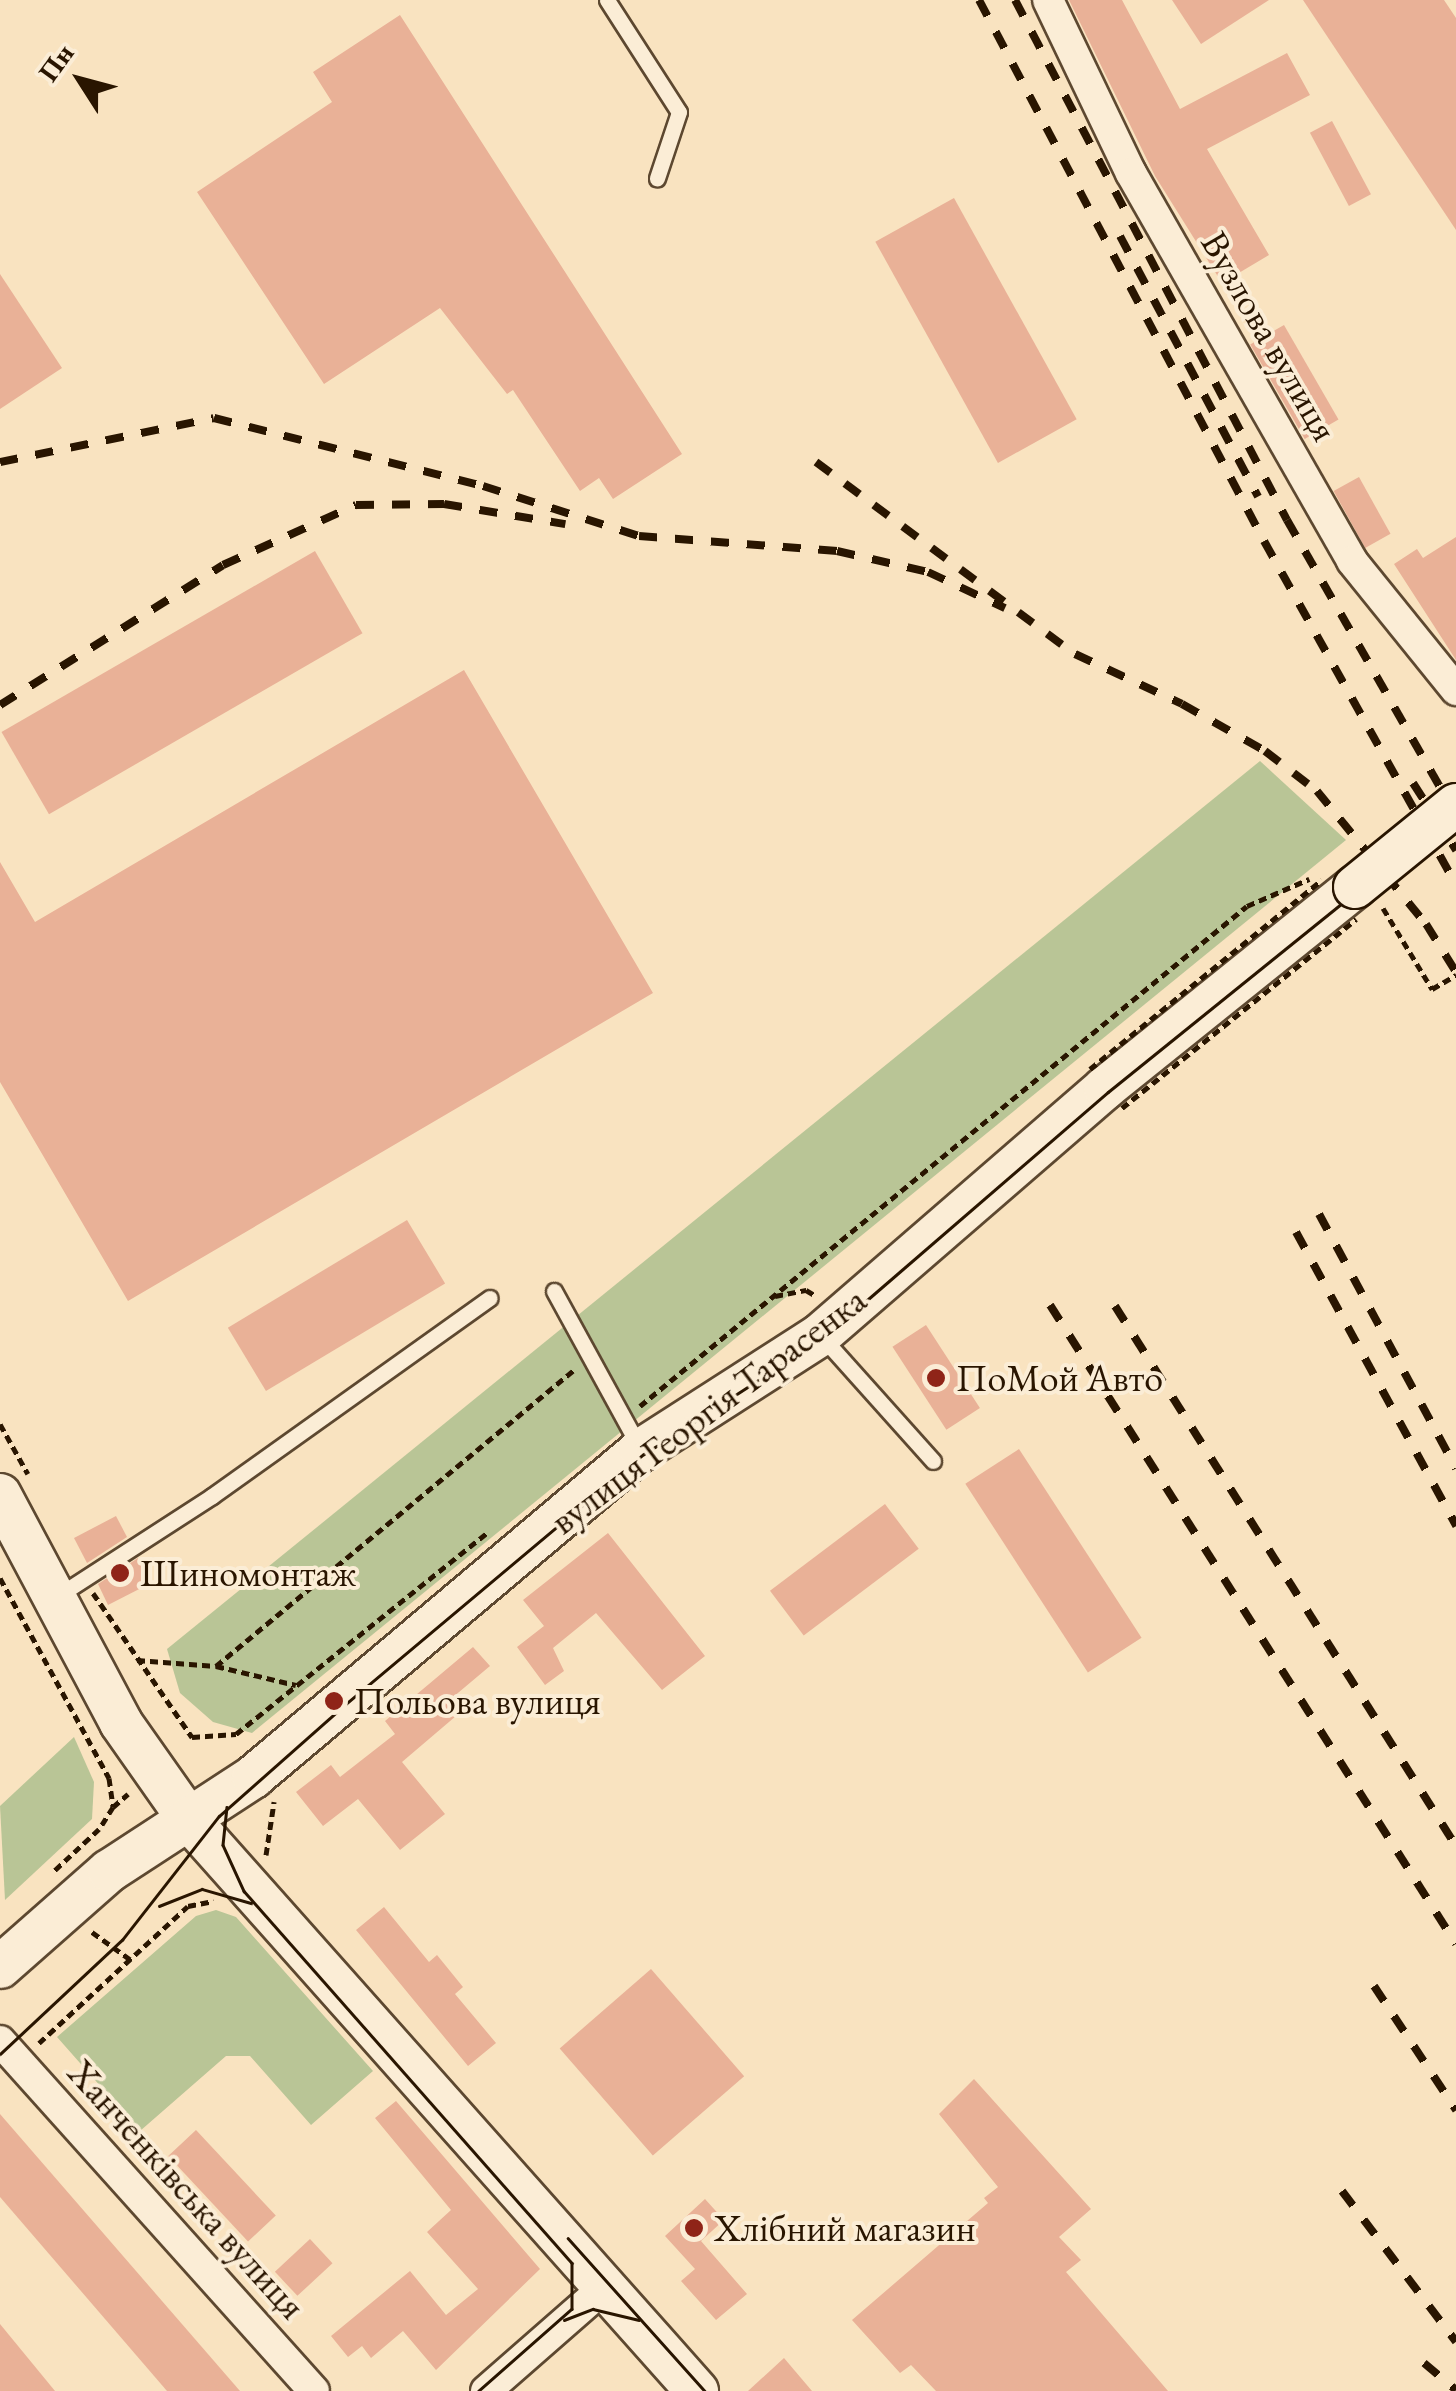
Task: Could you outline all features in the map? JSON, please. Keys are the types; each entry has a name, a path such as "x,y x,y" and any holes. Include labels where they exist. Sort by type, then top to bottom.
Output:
{"main road":[{"name":"вулиця Георгія Тарасенка","path":"0,1967 109,1871 254,1777 632,1435 820,1335 1106,1088 1456,805"},
{"path":"19,1493 69,1589 121,1724 190,1821 697,2391"}],"street":[{"name":"Вузлова вулиця","path":"1048,0 1131,173 1352,561 1456,690"},
{"name":"Ханченківська вулиця","path":"10,2051 314,2391"},
{"path":"486,2391 605,2288"}],"lane":[{"path":"607,0 679,112 657,178"},
{"path":"554,1291 632,1435"},
{"path":"69,1589 490,1298"},
{"path":"820,1335 933,1461"}],"path":[{"path":"632,1435 1247,906 1335,868 1106,1088"},
{"path":"1373,891 1432,988 1456,975"},
{"path":"1106,1088 1380,900"},
{"path":"216,1666 589,1358"},
{"path":"0,1424 19,1493"},
{"path":"183,1746 192,1737 236,1734 505,1517"},
{"path":"0,1578 109,1778 113,1807"},
{"path":"69,1589 136,1660 192,1737"},
{"path":"136,1660 216,1666 298,1686"},
{"path":"218,1737 226,1745"},
{"path":"40,1884 99,1829 113,1807 128,1794"},
{"path":"266,1855 272,1850 270,1796"},
{"path":"10,2051 131,1960 188,1906 223,1904"},
{"path":"81,1924 131,1960"}],"green space":[{"path":"1260,761 1346,840 252,1733 213,1722 180,1693 167,1649"},
{"path":"74,1737 94,1782 92,1819 5,1900 0,1806"},
{"path":"216,1910 236,1917 373,2071 311,2125 250,2056 226,2056 140,2131 57,2037 196,1916"}],"building":[{"path":"1069,0 1122,0 1180,109 1287,53 1310,95 1207,149 1269,255 1222,283 1155,176"},
{"path":"1172,0 1269,0 1201,44"},
{"path":"1303,0 1444,0 1456,18 1456,230"},
{"path":"400,15 682,454 613,499 599,478 580,491 513,390 507,394 440,308 324,384 197,192 332,102 313,72"},
{"path":"1332,121 1371,194 1349,206 1310,133"},
{"path":"954,198 1077,419 998,463 875,242"},
{"path":"0,274 62,368 0,409"},
{"path":"1284,325 1338,419 1305,439 1250,344"},
{"path":"1359,477 1391,534 1365,548 1334,491"},
{"path":"1456,537 1456,660 1394,564 1417,549 1423,558"},
{"path":"315,551 362,633 49,814 1,732"},
{"path":"464,670 653,993 128,1301 0,1082 0,862 35,922"},
{"path":"407,1220 445,1283 266,1391 228,1328"},
{"name":"ПоМой Авто","path":"926,1325 980,1408 946,1430 892,1347"},
{"path":"1019,1449 1142,1638 1088,1673 965,1484"},
{"path":"885,1504 919,1549 804,1635 770,1591"},
{"path":"116,1516 127,1537 87,1563 74,1538"},
{"path":"608,1533 705,1656 662,1690 596,1613 553,1648 564,1671 545,1685 517,1647 544,1626 523,1600"},
{"path":"138,1558 151,1583 108,1605 98,1584"},
{"path":"473,1647 490,1666 446,1703 456,1716 402,1762 445,1814 400,1850 358,1799 323,1826 296,1792 331,1765 340,1777 395,1734 385,1721"},
{"path":"384,1907 429,1962 437,1955 463,1987 455,1994 496,2043 468,2066 356,1930"},
{"path":"651,1969 744,2076 653,2156 560,2048"},
{"path":"974,2079 1091,2209 1059,2237 1081,2260 1066,2272 1168,2391 936,2391 911,2365 900,2373 852,2320 988,2203 984,2198 998,2187 939,2114"},
{"path":"396,2101 540,2269 436,2370 403,2331 371,2358 362,2346 348,2357 331,2336 410,2271 446,2315 478,2289 427,2232 451,2210 375,2118"},
{"path":"0,2114 240,2391 167,2391 0,2197"},
{"path":"196,2130 276,2216 248,2241 168,2156"},
{"path":"705,2199 724,2220 701,2241 747,2294 716,2320 681,2281 695,2269 665,2236"},
{"path":"310,2239 333,2263 297,2296 275,2272"},
{"path":"0,2324 55,2391 0,2391"},
{"path":"784,2358 812,2391 748,2391"}],"tram line":[{"path":"0,2054 122,1940 219,1816 341,1708 644,1454 823,1338 1108,1092 1456,811"},
{"path":"227,1807 223,1845 244,1891 572,2263 572,2309 479,2391"},
{"path":"159,1906 202,1889 251,1903"},
{"path":"568,2238 705,2391"},
{"path":"564,2320 593,2309 639,2320"}],"railway":[{"path":"979,0 1264,541 1456,884"},
{"path":"1015,0 1287,520 1456,815"},
{"path":"1120,236 1258,497"},
{"path":"0,462 214,418 483,486 639,536 837,551 928,572 1005,608"},
{"path":"816,462 1075,654 1182,704 1265,751 1317,791 1426,924 1456,972"},
{"path":"0,705 223,565 356,505 444,504 565,524"},
{"path":"1413,783 1456,850"},
{"path":"1319,1214 1456,1468"},
{"path":"1296,1232 1456,1526"},
{"path":"1050,1305 1456,1944"},
{"path":"1115,1306 1456,1846"},
{"path":"1374,1986 1456,2110"},
{"path":"1342,2191 1456,2342"},
{"path":"1424,2363 1456,2390"}],"place":[{"name":"ПоМой Авто","path":"936,1378"},
{"name":"Шиномонтаж","path":"120,1573"},
{"name":"Польова вулиця","path":"334,1701"},
{"name":"Хлібний магазин","path":"694,2228"}]}
